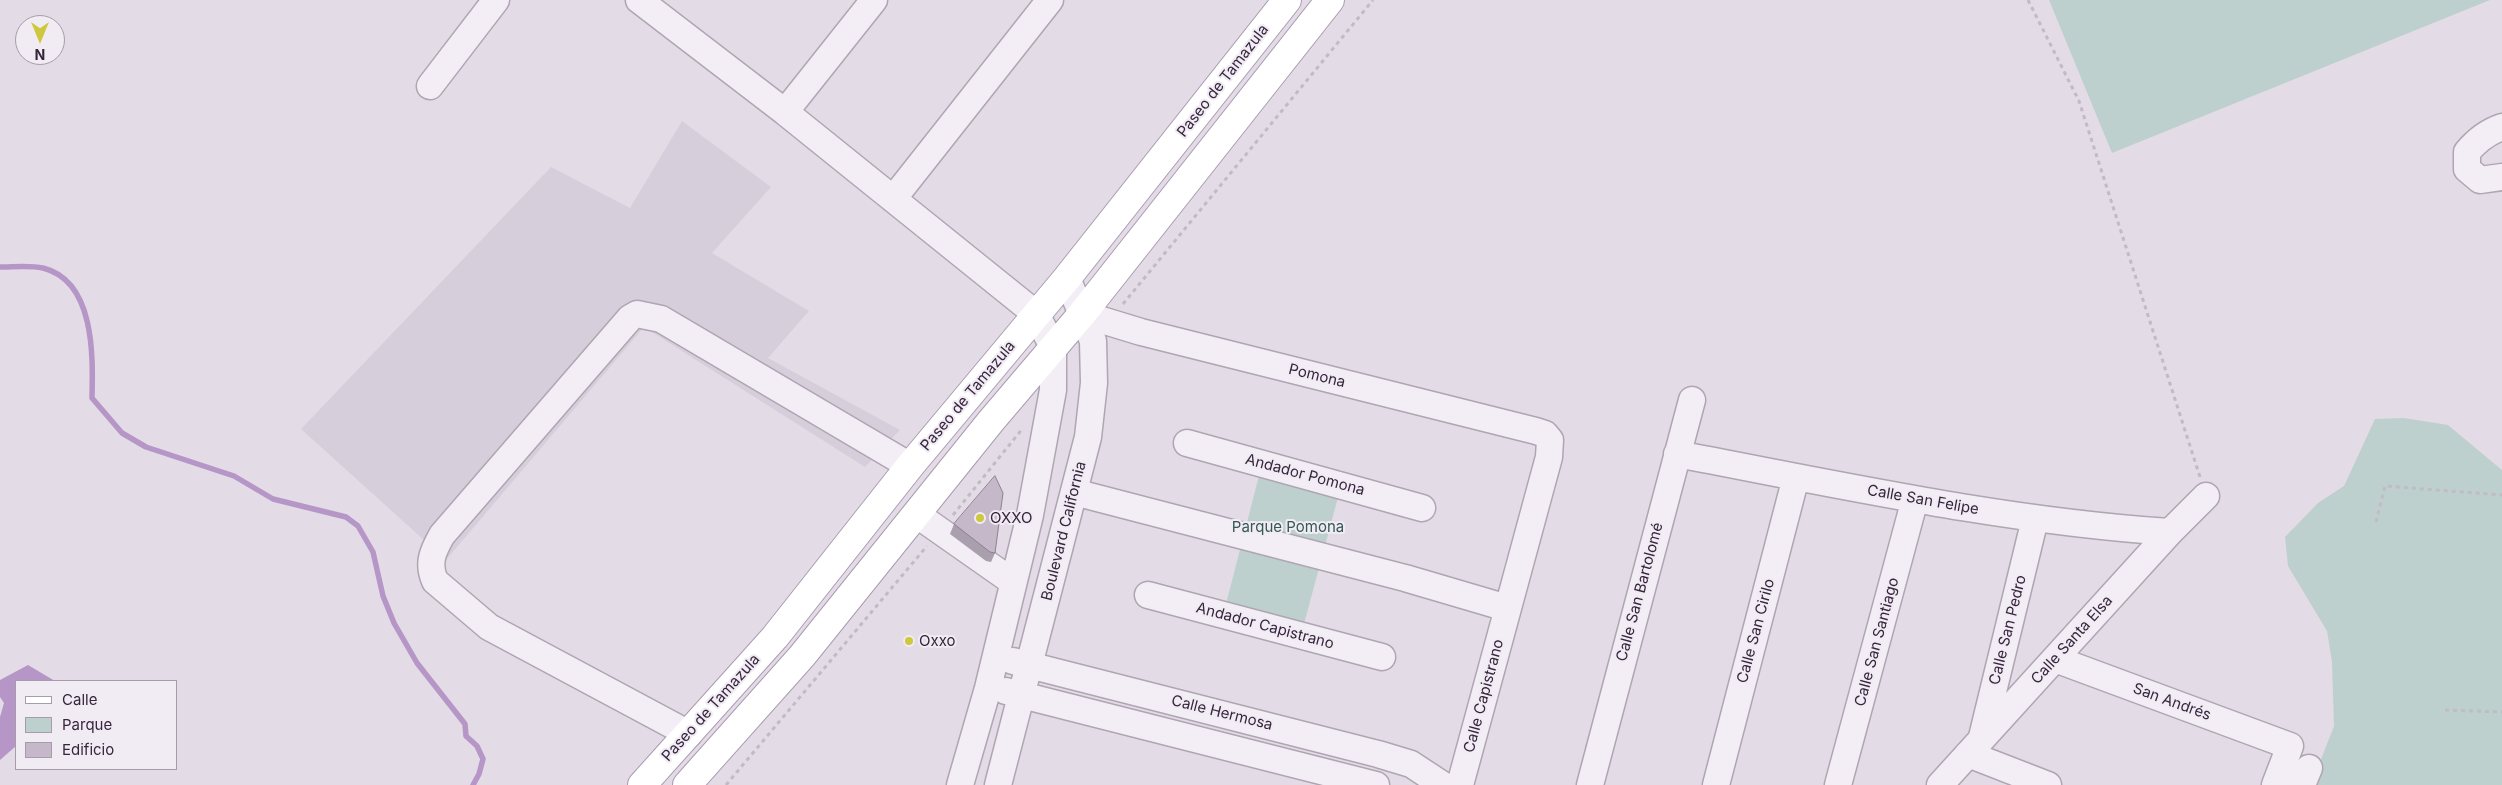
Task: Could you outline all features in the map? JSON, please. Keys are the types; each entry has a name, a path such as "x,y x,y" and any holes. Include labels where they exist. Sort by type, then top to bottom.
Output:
{"main road":[{"name":"Paseo de Tamazula","path":"642,785 690,734 775,637 910,466 1067,278 1287,0"},
{"path":"687,785 802,656 916,514 1082,314 1330,0"}],"street":[{"path":"430,86 496,0"},
{"path":"639,0 785,112 1036,314 1053,347 1053,390 1030,514 988,688 960,785"},
{"path":"785,112 874,0"},
{"path":"893,199 1050,0"},
{"path":"2502,127 2491,131 2475,141 2466,152 2467,169 2480,180 2502,177"},
{"name":"Boulevard California","path":"998,785 1088,437 1094,382 1093,341 1067,278"},
{"path":"690,734 489,627 435,581 430,571 431,554 442,535 630,318 637,314 661,319 910,466"},
{"name":"Pomona","path":"1082,314 1141,332 1536,431 1545,434 1550,440"},
{"name":"Calle San Bartolomé","path":"1590,785 1692,400"},
{"name":"Calle Capistrano","path":"1460,785 1549,457 1550,440"},
{"name":"Andador Pomona","path":"1188,443 1422,508"},
{"name":"Calle San Felipe","path":"1677,454 1915,500 2035,519 2170,532"},
{"name":"Calle San Cirilo","path":"1716,785 1796,477"},
{"path":"1074,492 1405,578 1507,608"},
{"name":"Calle Santa Elsa","path":"1940,785 2170,532 2206,496"},
{"name":"Calle San Santiago","path":"1838,785 1915,500"},
{"path":"916,514 1013,582"},
{"name":"Calle San Pedro","path":"1975,747 2035,519"},
{"name":"Andador Capistrano","path":"1148,595 1382,657"},
{"name":"Calle Hermosa","path":"995,657 1030,664 1378,754 1411,764 1442,785"},
{"name":"San Andrés","path":"2054,659 2290,746 2275,785"},
{"name":"Calle Hermosa","path":"988,688 1376,785"},
{"path":"1975,747 2048,785"}],"path":[{"path":"2028,0 2079,101 2206,496"},
{"path":"2376,522 2385,486 2502,496"},
{"path":"2445,710 2502,712"}],"shaded area":[{"path":"682,121 771,187 712,253 809,311 768,358 900,430 865,467 644,327 446,560 301,429 551,167 630,208"},
{"path":"28,665 53,680 15,680 15,747 0,760 0,717 4,703 0,697 0,680"}],"green space":[{"path":"2049,0 2490,0 2112,153"},
{"path":"2404,418 2448,425 2502,470 2502,785 2311,785 2334,726 2332,662 2327,631 2288,566 2285,537 2318,503 2344,486 2375,419"},
{"name":"Parque Pomona","path":"1262,464 1341,486 1304,624 1226,604"}],"building":[{"name":"OXXO","path":"995,476 1003,493 995,553 990,552 954,524"}],"waterway":[{"path":"0,267 27,266 43,268 60,276 73,288 82,304 91,342 92,398 122,433 146,447 234,476 273,499 346,517 358,526 373,552 383,596 394,623 417,663 465,724 466,736 477,746 483,759 479,774 473,785"}],"place":[{"name":"OXXO","path":"980,518"},
{"name":"Oxxo","path":"909,641"}]}
